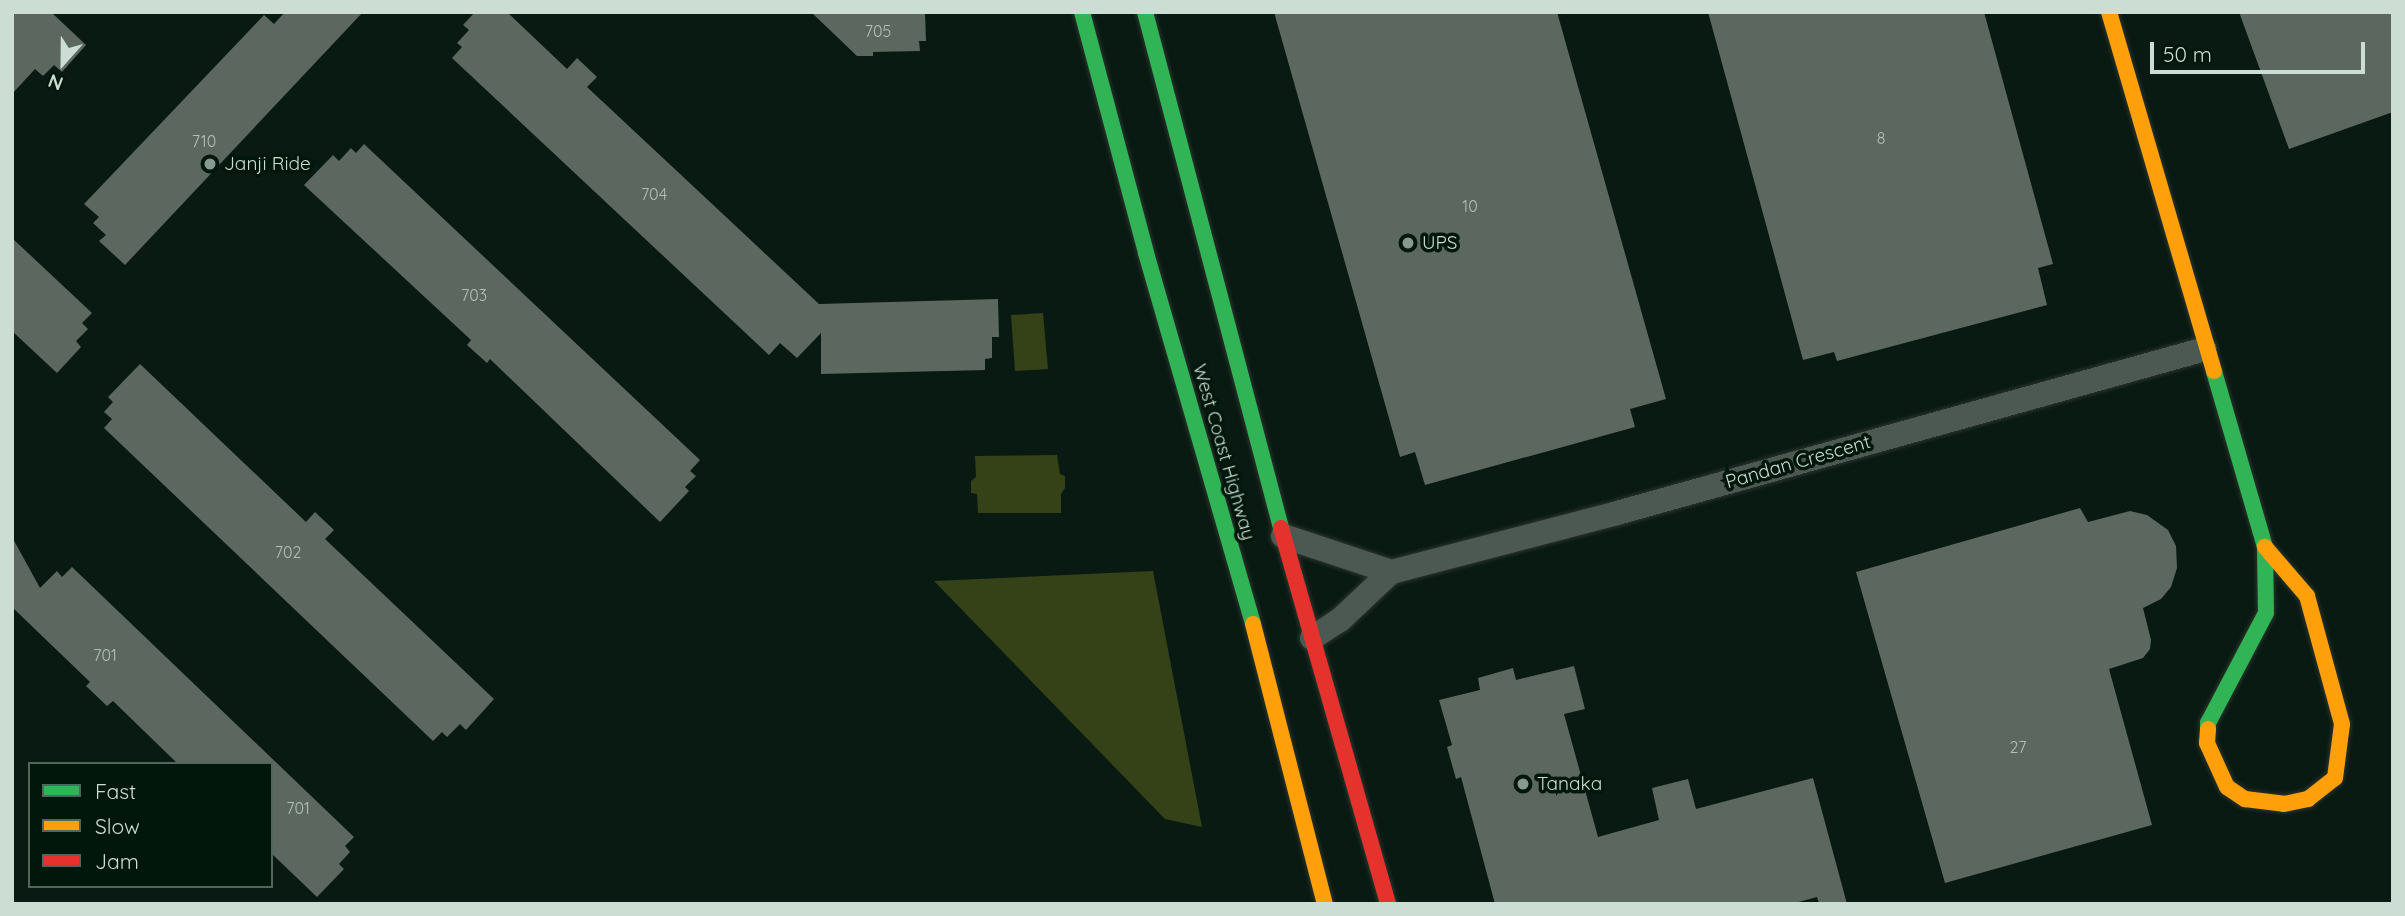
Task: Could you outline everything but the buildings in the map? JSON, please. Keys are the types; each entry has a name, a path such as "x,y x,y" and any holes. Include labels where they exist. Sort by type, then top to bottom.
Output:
{"main road":[{"name":"West Coast Highway","path":"1082,12 1146,253 1249,608 1325,904"},
{"name":"West Coast Highway","path":"1145,12 1283,536 1388,904"},
{"path":"2109,12 2165,198 2205,349 2265,547 2266,613 2208,723 2207,743 2227,787 2245,799 2284,804 2308,799 2335,778 2342,724 2307,596 2265,547"}],"street":[{"name":"Pandan Crescent","path":"1312,638 1340,620 1391,572 1630,509 2205,349"},
{"path":"1283,536 1391,572"}],"green space":[{"path":"1043,313 1048,369 1015,371 1011,315"},
{"path":"1057,455 1060,474 1065,476 1061,513 978,513 977,494 971,493 971,481 976,477 975,456"},
{"path":"1153,571 1202,827 1165,819 934,581"}],"traffic: fast":[{"path":"1082,12 1146,253 1253,624"},
{"path":"1145,12 1281,528"},
{"path":"2208,729 2208,723 2266,613 2265,547 2214,371"}],"traffic: slow":[{"path":"2109,12 2214,371"},
{"path":"2208,729 2207,743 2227,787 2245,799 2284,804 2308,799 2335,778 2342,724 2307,596 2265,547"},
{"path":"1253,624 1325,904"}],"traffic: jam":[{"path":"1281,528 1388,904"}],"place":[{"name":"Janji Ride","path":"210,164"},
{"name":"UPS","path":"1408,243"},
{"name":"Tanaka","path":"1523,784"}]}
